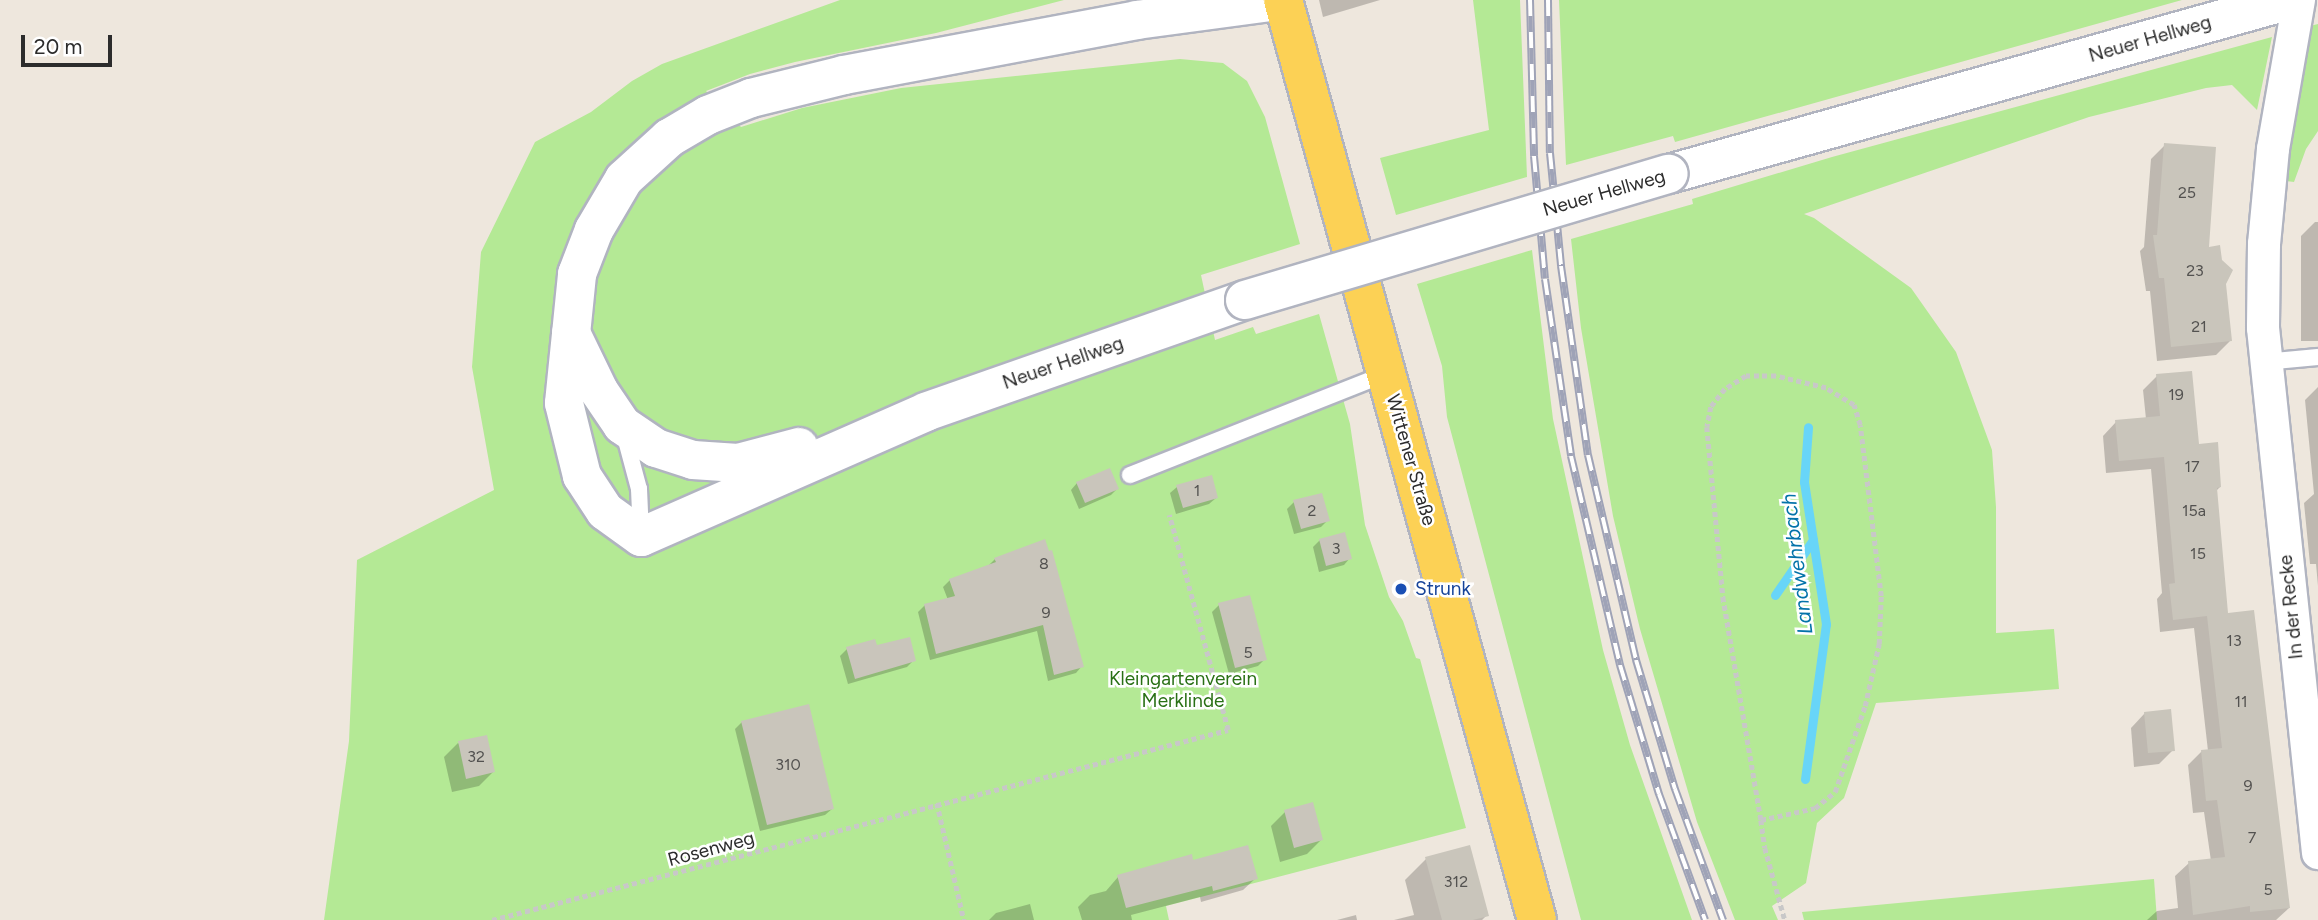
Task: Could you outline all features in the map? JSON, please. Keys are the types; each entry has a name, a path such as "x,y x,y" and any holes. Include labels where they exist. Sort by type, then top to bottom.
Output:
{"main road":[{"path":"641,537 605,511 582,476 564,403 577,274 594,229 624,179 670,138 708,115 751,98 844,75 1145,10 1283,0"},
{"name":"Wittener Straße","path":"1283,0 1537,920"},
{"name":"Neuer Hellweg","path":"570,332 599,391 622,425 656,448 693,460 738,463 926,412 1245,300 1669,174 2288,2"},
{"name":"Neuer Hellweg","path":"641,537 926,412"}],"street":[{"name":"In der Recke","path":"2288,2 2262,286 2264,362 2318,853"}],"lane":[{"path":"2264,362 2318,357"},
{"path":"1130,475 1387,373"},
{"path":"622,425 639,489 641,537"}],"path":[{"path":"1761,820 1815,808 1835,792 1868,693 1879,644 1881,596 1860,425 1854,405 1826,388 1776,376 1745,376 1725,389 1711,407 1707,427 1723,597 1761,820 1775,892 1785,920"},
{"name":"Rosenweg","path":"492,920 1228,730 1169,515"},
{"path":"937,803 964,920"}],"green space":[{"name":"Kleingartenverein Merklinde","path":"840,0 1064,0 936,33 795,62 750,74 706,91 741,127 802,108 901,88 1180,59 1223,63 1247,81 1265,117 1300,244 1201,275 1215,340 1253,327 1256,334 1319,314 1350,424 1365,525 1389,597 1403,621 1416,658 1420,659 1466,828 1166,906 1169,920 324,920 349,741 357,560 494,490 472,367 481,252 535,142 591,112 632,81 662,64"},
{"path":"1473,0 1520,0 1527,177 1396,215 1380,158 1489,130"},
{"path":"1559,0 2182,0 1675,142 1673,136 1566,165"},
{"path":"2318,24 2318,131 2306,149 2294,182 2285,181 2310,26"},
{"path":"2272,37 2257,110 2232,85 2206,88 2089,117 1804,214 1814,218 1911,288 1956,352 1992,450 1996,507 1996,633 2054,629 2059,689 1876,703 1844,798 1817,823 1806,883 1772,906 1778,920 1735,920 1697,822 1640,629 1613,516 1581,328 1571,239 1693,204 1692,199 1832,157"},
{"path":"1532,250 1553,419 1603,650 1630,745 1692,920 1581,920 1447,417 1442,366 1417,284"},
{"path":"2154,879 2157,920 1804,920 1802,912"}],"building":[{"path":"2164,143 2216,147 2209,247 2220,245 2222,260 2233,270 2226,284 2232,341 2171,347 2164,278 2159,278 2153,235 2157,235"},
{"path":"2192,371 2199,444 2218,442 2221,487 2217,488 2228,613 2254,610 2290,908 2250,912 2250,906 2193,915 2188,861 2225,857 2217,800 2206,801 2201,750 2222,748 2207,616 2173,620 2169,584 2175,583 2164,457 2119,461 2115,420 2160,416 2156,374"},
{"path":"1110,468 1119,489 1085,503 1076,482"},
{"path":"1212,475 1218,498 1183,508 1176,485"},
{"path":"1322,493 1330,521 1301,529 1293,500"},
{"path":"1345,532 1352,559 1326,566 1319,539"},
{"path":"1045,539 1049,551 1052,550 1084,667 1054,675 1043,625 936,654 924,604 955,596 949,579 996,562 994,558"},
{"path":"1250,595 1267,660 1235,668 1218,603"},
{"path":"910,637 916,661 855,679 846,647 875,639 877,645"},
{"path":"809,704 834,809 767,825 741,721"},
{"path":"2171,709 2175,751 2148,753 2144,712"},
{"path":"487,735 495,772 466,779 458,741"},
{"path":"1313,802 1323,840 1294,848 1284,810"},
{"path":"1248,845 1258,879 1213,891 1212,886 1126,908 1117,875 1192,854 1193,860"},
{"path":"1470,845 1489,916 1473,920 1442,920 1425,857"}],"waterway":[{"name":"Landwehrbach","path":"1805,779 1826,624 1804,482 1808,427"},
{"path":"1775,595 1813,540"}],"railway":[{"path":"1530,0 1534,156 1545,279 1571,456 1620,665 1659,794 1705,920"},
{"path":"1548,0 1550,153 1561,266 1588,455 1636,660 1675,789 1723,920"}],"place":[{"name":"Strunk","path":"1401,589"}]}
